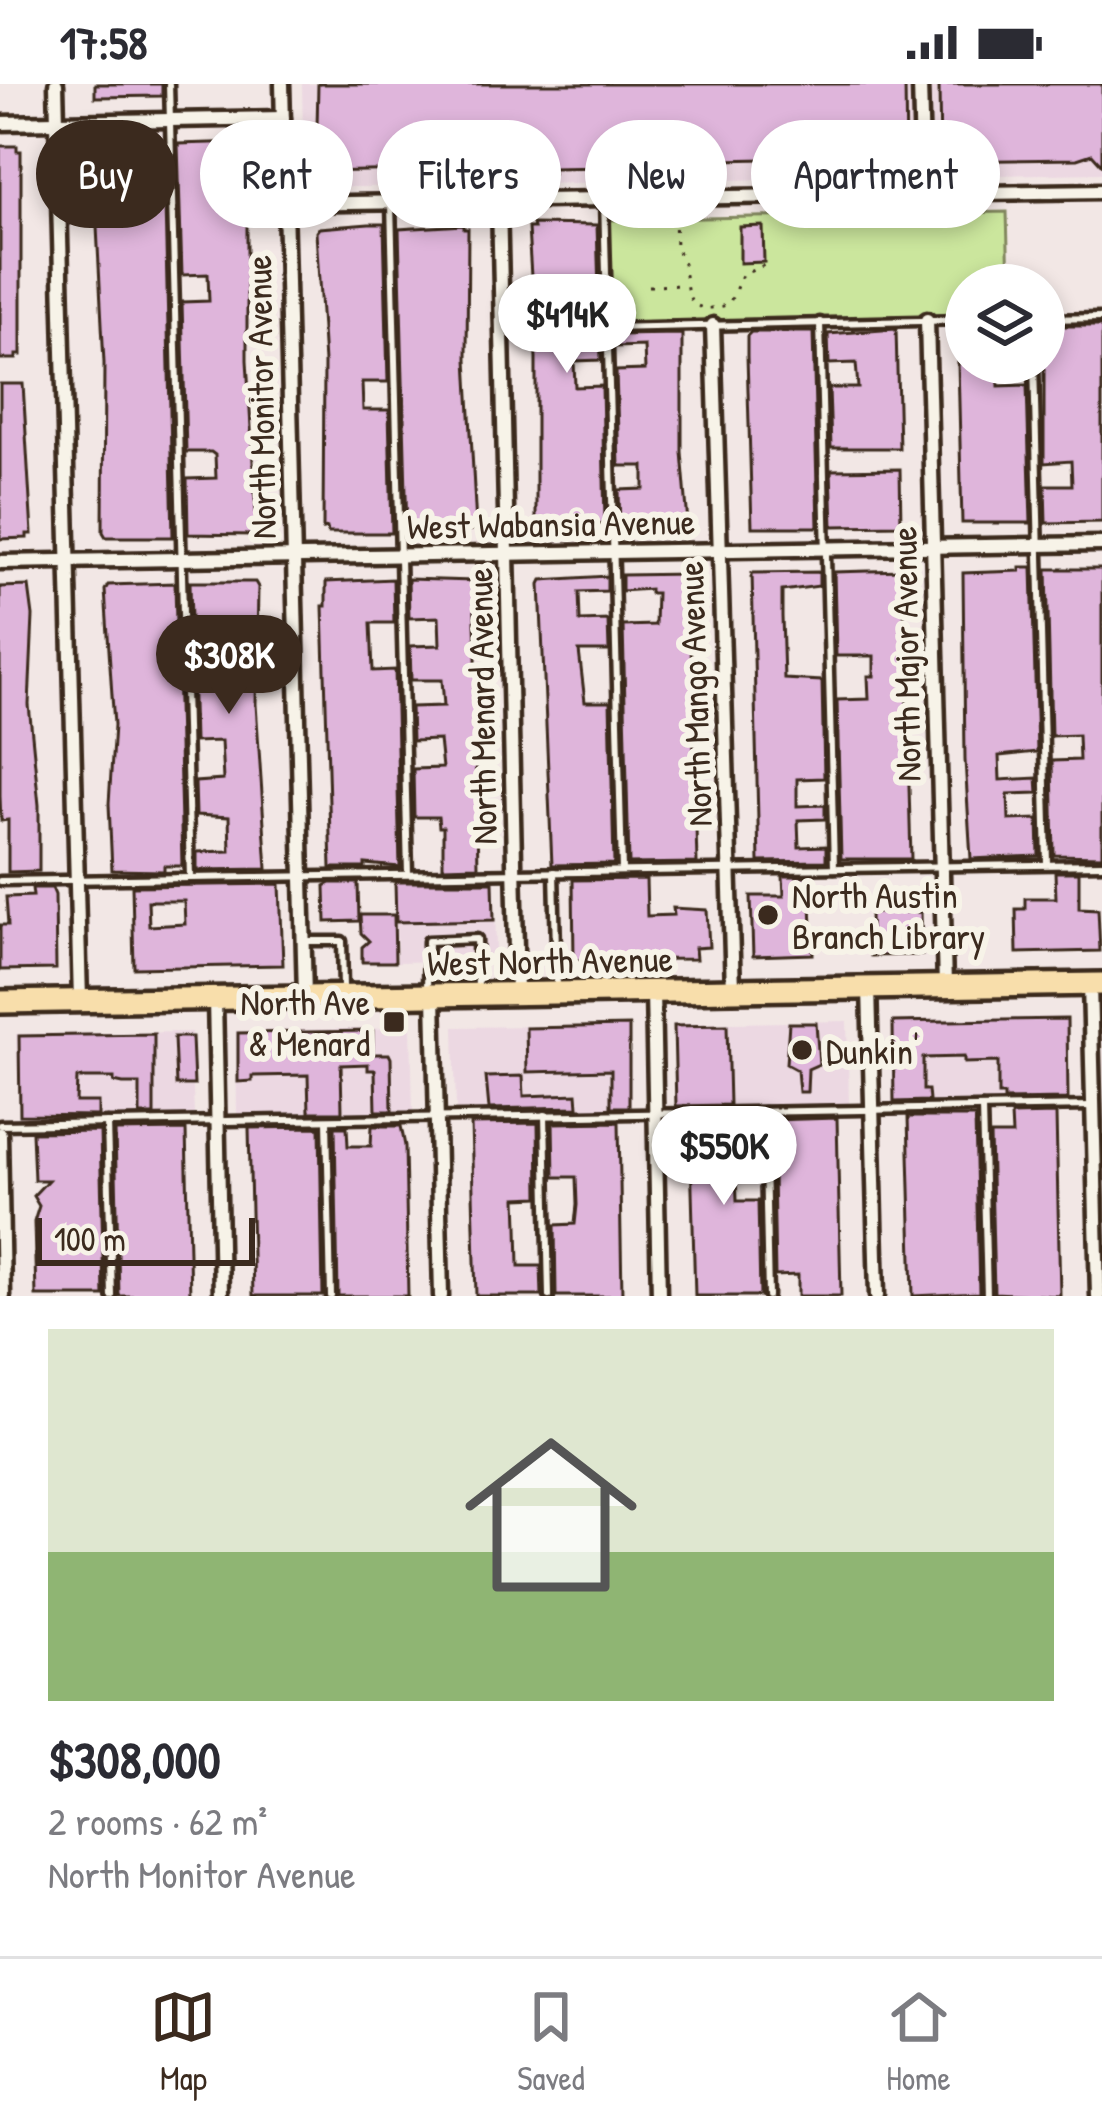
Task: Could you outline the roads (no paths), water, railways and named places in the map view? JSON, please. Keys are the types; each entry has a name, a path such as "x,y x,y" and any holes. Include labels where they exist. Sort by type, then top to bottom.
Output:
{"main road":[{"name":"West North Avenue","path":"0,1002 1096,984"}],"street":[{"path":"56,84 57,120"},
{"name":"North Monitor Avenue","path":"282,84 283,118"},
{"path":"920,84 921,120"},
{"path":"170,120 283,118"},
{"path":"0,123 36,122"},
{"path":"1000,193 1102,191"},
{"path":"60,228 80,1001"},
{"name":"North Monitor Avenue","path":"286,228 305,997"},
{"name":"North Menard Avenue","path":"500,228 518,993"},
{"name":"North Major Avenue","path":"928,320 945,986"},
{"name":"North Mango Avenue","path":"713,325 733,990"},
{"name":"West Wabansia Avenue","path":"0,562 1102,544"},
{"path":"1096,984 1093,1106 1098,1128 1098,1296"},
{"path":"868,987 877,1296"},
{"path":"652,991 659,1296"},
{"path":"430,995 441,1296"},
{"path":"215,998 221,1296"},
{"path":"0,1129 3,1296"}],"lane":[{"path":"169,84 170,120"},
{"path":"173,228 190,878"},
{"path":"392,228 408,874"},
{"path":"605,228 622,871"},
{"path":"1065,319 1102,318"},
{"path":"608,328 945,320"},
{"path":"820,322 834,868"},
{"path":"1035,384 1047,864"},
{"path":"0,881 1102,863"},
{"path":"554,872 557,993"},
{"path":"430,995 428,941 477,939 478,994"},
{"path":"303,941 342,941 344,996"},
{"path":"0,1129 107,1123 1093,1106"},
{"path":"982,1108 987,1296"},
{"path":"764,1112 768,1296"},
{"path":"545,1115 549,1296"},
{"path":"326,1119 331,1296"},
{"path":"107,1123 112,1296"}],"place":[{"name":"North Austin Branch Library","path":"768,915"},
{"name":"North Ave & Menard","path":"394,1022"},
{"name":"Dunkin'","path":"802,1050"}]}
